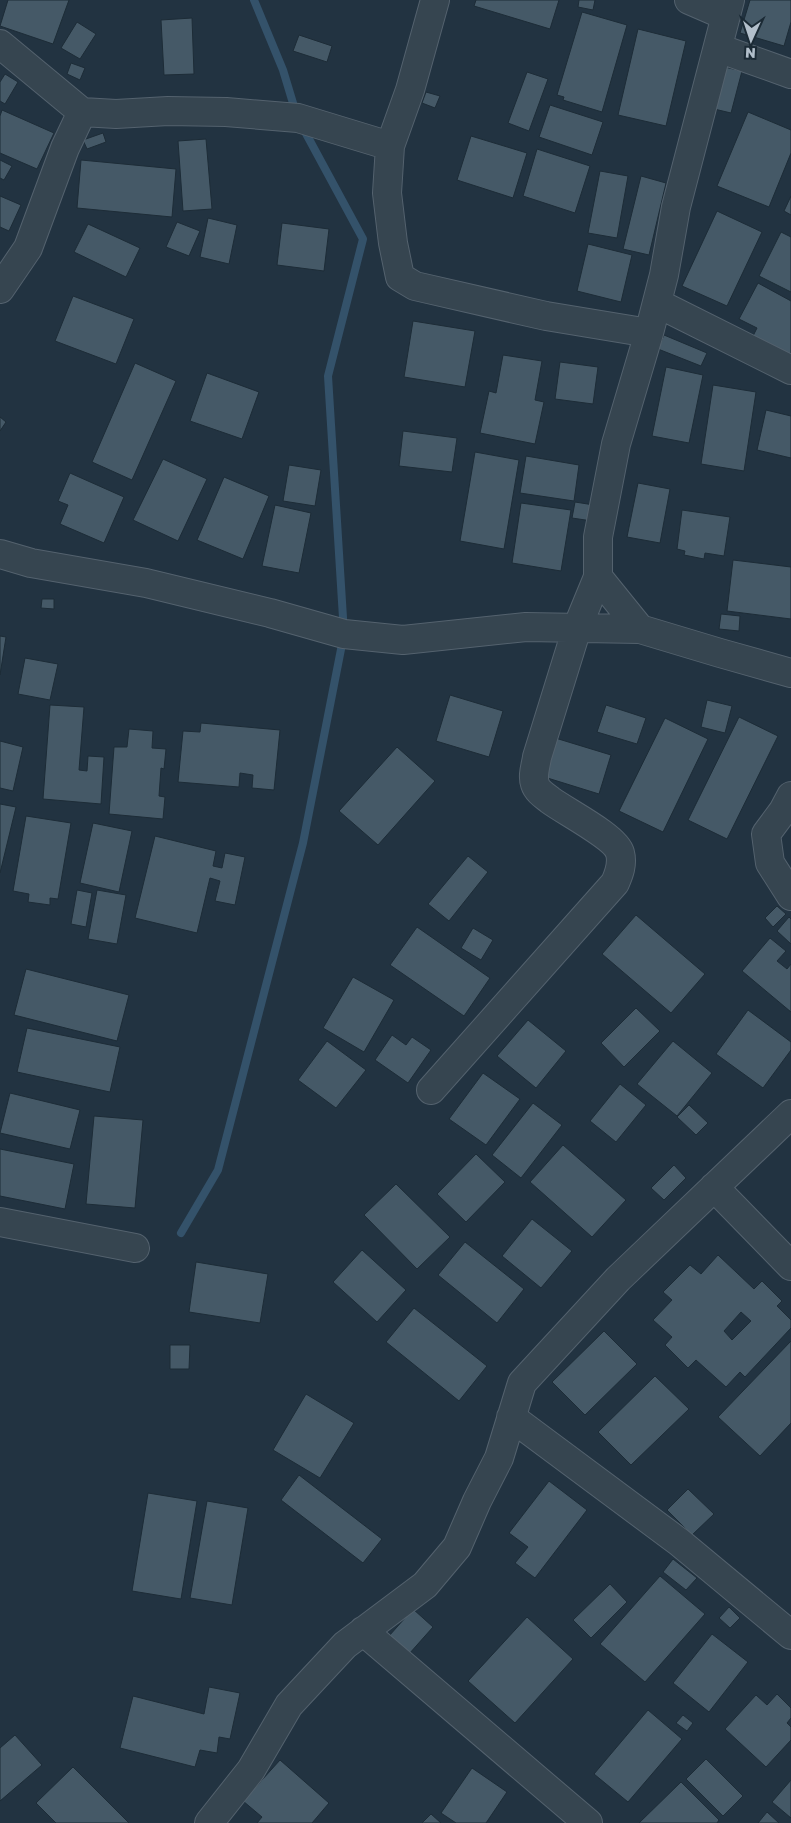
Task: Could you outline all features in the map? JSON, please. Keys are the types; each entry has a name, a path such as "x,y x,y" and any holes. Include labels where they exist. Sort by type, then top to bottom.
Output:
{"street":[{"path":"435,0 410,90 390,146 387,193 393,243 400,277 415,286 546,316 649,333"},
{"path":"431,1090 615,883 620,874 620,853 614,842 540,792 535,784 534,774 537,757 577,628 598,577 598,537 616,444 657,303 676,206 728,8 689,0"},
{"path":"0,44 82,112 116,114 168,111 226,112 298,118 390,146"},
{"path":"718,48 791,74"},
{"path":"0,289 28,248 65,148 82,112"},
{"path":"657,303 791,370"},
{"path":"0,554 31,563 146,583 270,613 344,634 403,640 526,627 640,629 720,654 791,673"},
{"path":"598,577 640,629"},
{"path":"791,796 783,811 766,834 770,863 791,896"},
{"path":"209,1823 251,1770 289,1705 345,1645 425,1585 457,1547 477,1501 499,1458 522,1383 618,1279 791,1114"},
{"path":"714,1187 791,1266"},
{"path":"0,1222 135,1248"},
{"path":"511,1417 679,1542 791,1635"},
{"path":"363,1631 588,1823"}],"building":[{"path":"8,0 69,0 53,44 0,26"},
{"path":"476,0 559,0 550,29 474,6"},
{"path":"579,0 595,0 593,10 578,7"},
{"path":"750,0 791,0 791,22 784,46 740,33"},
{"path":"582,12 627,25 602,112 563,100 564,97 557,95"},
{"path":"192,18 194,74 164,75 161,20"},
{"path":"77,22 96,34 80,59 61,48"},
{"path":"638,29 686,41 666,126 618,115"},
{"path":"299,35 332,46 327,62 293,51"},
{"path":"71,63 85,68 80,80 67,74"},
{"path":"720,66 742,71 731,113 710,108"},
{"path":"527,72 548,79 529,131 508,123"},
{"path":"5,74 18,82 5,104 0,101 0,82"},
{"path":"426,92 440,96 435,108 422,103"},
{"path":"550,105 603,122 592,155 539,137"},
{"path":"2,110 54,133 37,169 0,153 0,116"},
{"path":"748,112 791,130 791,153 769,207 717,186"},
{"path":"103,133 106,142 87,149 83,140"},
{"path":"471,136 527,153 513,198 457,180"},
{"path":"206,139 212,209 183,211 178,141"},
{"path":"537,149 590,166 575,213 523,196"},
{"path":"0,160 12,166 4,180 0,178"},
{"path":"81,160 176,169 172,217 77,208"},
{"path":"600,171 628,176 617,238 588,233"},
{"path":"641,176 666,183 649,255 623,249"},
{"path":"0,196 21,205 9,231 0,227"},
{"path":"791,196 791,215 784,211"},
{"path":"717,211 762,232 727,306 682,286"},
{"path":"208,218 237,225 229,264 200,257"},
{"path":"177,222 200,231 189,256 166,247"},
{"path":"282,223 329,229 324,271 277,265"},
{"path":"88,224 140,248 126,277 74,252"},
{"path":"781,232 791,237 791,292 759,276"},
{"path":"588,244 632,255 621,302 577,291"},
{"path":"758,283 791,301 791,355 751,340 757,328 739,319"},
{"path":"73,296 134,319 116,364 55,341"},
{"path":"413,321 475,331 465,387 404,377"},
{"path":"664,335 707,353 701,366 658,349"},
{"path":"503,355 542,361 535,400 544,402 535,444 480,433 489,391 496,393"},
{"path":"560,362 598,367 593,404 555,399"},
{"path":"135,363 176,381 132,480 92,462"},
{"path":"666,367 703,375 689,443 652,436"},
{"path":"207,373 259,392 242,439 190,421"},
{"path":"713,385 756,392 744,471 701,464"},
{"path":"766,410 791,416 791,458 757,450"},
{"path":"0,417 6,422 0,431"},
{"path":"403,431 457,438 452,472 399,466"},
{"path":"475,452 519,460 504,549 460,541"},
{"path":"526,456 579,465 574,501 520,493"},
{"path":"163,459 207,479 178,541 133,520"},
{"path":"289,465 321,470 315,506 283,501"},
{"path":"70,473 124,497 104,543 60,524 68,505 58,501"},
{"path":"224,477 269,496 243,559 197,540"},
{"path":"638,483 670,489 660,543 627,537"},
{"path":"575,502 594,505 592,521 572,518"},
{"path":"521,503 571,510 561,571 512,563"},
{"path":"275,505 311,513 299,573 262,566"},
{"path":"682,510 730,517 724,556 705,553 704,559 684,555 685,551 677,549"},
{"path":"733,560 791,567 791,619 727,611"},
{"path":"42,599 54,599 54,609 41,608"},
{"path":"721,614 740,616 739,631 719,629"},
{"path":"0,636 6,637 0,675"},
{"path":"25,658 58,664 50,700 18,694"},
{"path":"450,695 503,711 489,757 436,741"},
{"path":"707,700 732,706 725,733 701,727"},
{"path":"50,705 84,707 79,770 87,771 88,756 104,757 101,804 43,799"},
{"path":"606,705 646,718 637,744 597,732"},
{"path":"739,717 778,736 727,839 688,820"},
{"path":"665,718 708,739 663,832 619,811"},
{"path":"201,723 280,730 274,790 252,788 253,775 240,773 239,787 178,782 183,731 200,732"},
{"path":"129,729 153,731 152,748 166,749 164,769 161,768 159,796 165,797 163,819 109,814 114,747 127,747"},
{"path":"552,737 611,755 599,794 541,776"},
{"path":"0,741 23,747 13,791 0,788"},
{"path":"397,747 435,781 378,845 339,811"},
{"path":"0,804 16,807 0,873"},
{"path":"26,816 71,823 58,899 50,898 50,905 28,902 29,894 13,891"},
{"path":"93,823 132,831 119,892 80,883"},
{"path":"155,836 216,851 213,866 222,868 225,853 245,857 235,905 215,901 220,881 210,878 197,933 135,918"},
{"path":"468,856 488,872 449,921 428,904"},
{"path":"77,890 92,893 86,927 71,924"},
{"path":"97,890 126,895 117,944 88,939"},
{"path":"777,906 786,914 773,927 765,918"},
{"path":"636,915 705,974 671,1013 602,954"},
{"path":"789,917 791,919 791,944 777,931"},
{"path":"417,927 490,978 464,1016 390,965"},
{"path":"473,928 493,940 481,960 461,948"},
{"path":"770,938 786,951 777,961 787,969 791,964 791,1012 742,971"},
{"path":"26,969 129,995 117,1041 14,1015"},
{"path":"353,977 394,1000 364,1052 323,1028"},
{"path":"636,1008 660,1031 624,1067 601,1043"},
{"path":"748,1010 791,1042 791,1050 763,1088 716,1054"},
{"path":"528,1020 566,1051 536,1088 497,1056"},
{"path":"27,1028 120,1047 110,1092 17,1072"},
{"path":"392,1035 406,1045 412,1037 431,1050 408,1083 375,1060"},
{"path":"327,1041 366,1070 336,1108 298,1080"},
{"path":"673,1041 712,1073 677,1116 637,1084"},
{"path":"483,1073 520,1099 486,1145 449,1119"},
{"path":"620,1084 646,1105 616,1142 590,1121"},
{"path":"10,1093 80,1110 70,1149 0,1133"},
{"path":"533,1103 562,1125 521,1178 492,1155"},
{"path":"689,1105 708,1123 696,1135 677,1117"},
{"path":"94,1116 143,1120 135,1208 86,1204"},
{"path":"563,1145 626,1200 592,1237 530,1182"},
{"path":"0,1149 74,1164 65,1209 0,1196"},
{"path":"476,1154 505,1182 466,1222 437,1194"},
{"path":"674,1165 686,1178 664,1200 651,1188"},
{"path":"396,1184 450,1237 417,1269 364,1215"},
{"path":"532,1219 572,1251 541,1288 502,1256"},
{"path":"465,1242 524,1289 497,1323 438,1275"},
{"path":"362,1250 406,1290 377,1322 333,1282"},
{"path":"718,1255 754,1289 762,1281 782,1301 777,1306 791,1320 791,1328 745,1377 740,1372 726,1387 696,1360 688,1368 665,1345 672,1337 653,1320 672,1300 663,1292 690,1265 701,1274","holes":["741,1312 751,1321 732,1340 724,1331"]},
{"path":"196,1262 268,1274 260,1323 189,1312"},
{"path":"414,1308 487,1366 459,1401 386,1342"},
{"path":"604,1331 637,1364 585,1415 552,1382"},
{"path":"791,1341 791,1423 760,1456 718,1417"},
{"path":"170,1345 190,1345 189,1369 170,1369"},
{"path":"655,1376 689,1409 631,1465 598,1432"},
{"path":"306,1394 354,1423 320,1478 273,1450"},
{"path":"299,1475 382,1539 363,1563 281,1500"},
{"path":"549,1481 587,1510 535,1578 515,1563 528,1547 509,1533"},
{"path":"688,1489 714,1514 692,1535 667,1510"},
{"path":"148,1493 197,1501 181,1599 132,1591"},
{"path":"207,1501 248,1508 232,1605 190,1598"},
{"path":"673,1559 697,1578 686,1590 663,1572"},
{"path":"660,1576 705,1614 645,1682 600,1644"},
{"path":"610,1584 627,1602 591,1638 573,1620"},
{"path":"729,1607 740,1618 730,1628 719,1618"},
{"path":"413,1609 433,1627 409,1654 389,1636"},
{"path":"527,1617 573,1659 515,1723 468,1681"},
{"path":"712,1634 748,1662 709,1712 673,1683"},
{"path":"209,1687 240,1693 230,1739 219,1737 217,1753 200,1750 195,1767 120,1748 133,1696 204,1714"},
{"path":"777,1694 791,1708 791,1718 787,1723 791,1727 791,1740 766,1767 725,1729 756,1695 767,1705"},
{"path":"648,1710 682,1739 628,1802 594,1774"},
{"path":"683,1715 693,1723 687,1731 676,1723"},
{"path":"15,1735 42,1765 0,1801 0,1748"},
{"path":"706,1759 743,1796 723,1816 686,1779"},
{"path":"280,1760 329,1803 312,1823 257,1823 262,1817 243,1801"},
{"path":"73,1767 129,1823 56,1823 36,1803"},
{"path":"472,1768 507,1792 486,1823 456,1823 441,1813"},
{"path":"791,1780 791,1818 772,1802"},
{"path":"681,1782 719,1820 717,1823 639,1823"},
{"path":"767,1812 779,1823 758,1823"},
{"path":"431,1814 441,1823 422,1823"}],"waterway":[{"path":"254,0 283,70 296,113"},
{"path":"181,1233 218,1170 303,843 344,634 328,376 363,239 303,128"}]}
